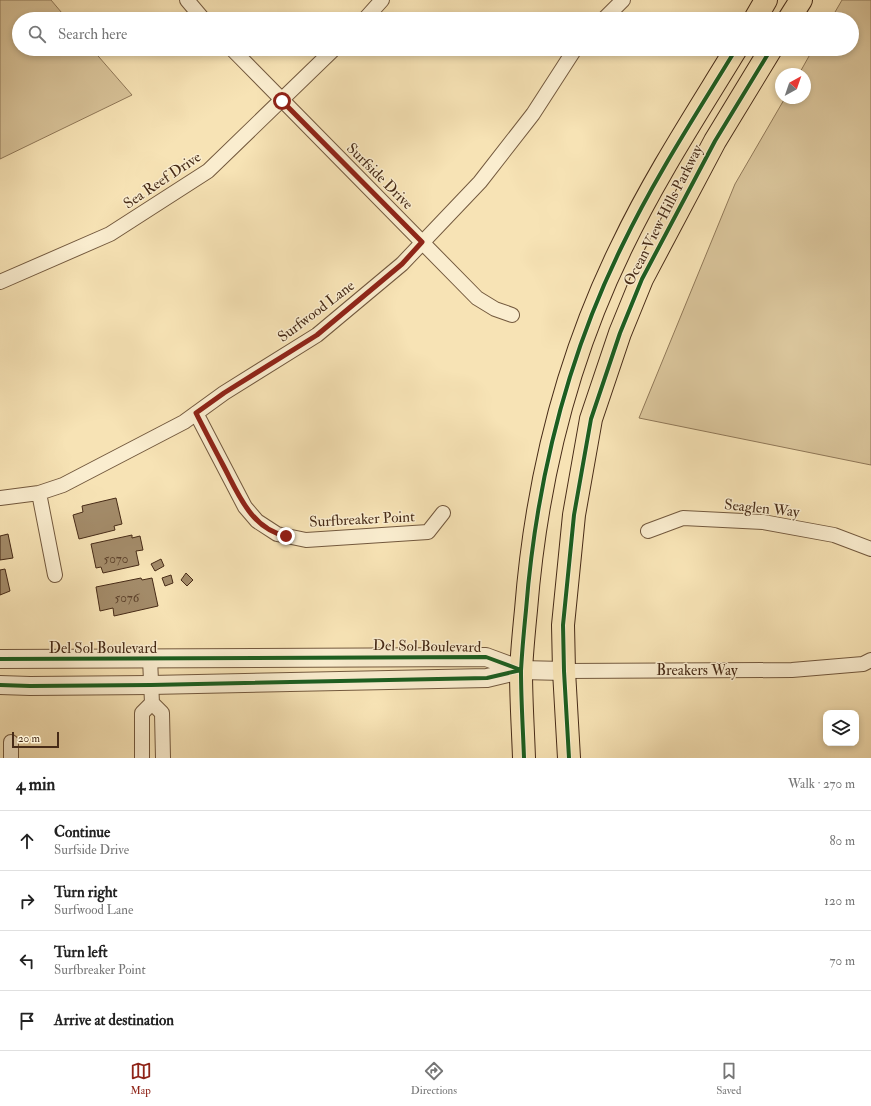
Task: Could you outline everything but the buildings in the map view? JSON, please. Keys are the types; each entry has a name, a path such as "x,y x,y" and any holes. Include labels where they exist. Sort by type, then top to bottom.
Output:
{"main road":[{"path":"759,12 766,0"},
{"path":"793,12 801,0"},
{"name":"Ocean View Hills Parkway","path":"524,758 521,670 528,580 539,497 560,407 587,325 622,246 662,171 732,56"},
{"name":"Ocean View Hills Parkway","path":"568,758 563,625 574,515 591,419 620,333 642,278 714,141 767,56"}],"street":[{"path":"187,0 197,12"},
{"path":"371,12 382,0"},
{"path":"611,12 622,0"},
{"name":"Surfside Drive","path":"239,56 477,298 495,309 512,315"},
{"name":"Sea Reef Drive","path":"0,282 110,234 208,172 327,56"},
{"name":"Surfwood Lane","path":"0,498 39,493 63,484 155,437 196,413 224,393 317,335 402,264 480,182 533,114 570,56"},
{"name":"Surfbreaker Point","path":"196,413 245,507 257,521 277,534 306,540 428,532 444,513"},
{"path":"39,493 55,575"},
{"name":"Seaglen Way","path":"648,531 684,518 763,522 834,535 871,549"},
{"name":"Del Sol Boulevard","path":"0,659 486,657 521,670"},
{"path":"150,659 152,703 162,713 163,758"},
{"name":"Breakers Way","path":"521,670 792,670 863,664 871,660"},
{"path":"0,684 30,686 151,685 488,678 521,670"},
{"path":"142,758 142,713 152,703"},
{"path":"11,742 12,758"}],"shaded area":[{"path":"0,0 51,0 61,12 12,12 12,56 98,56 132,95 0,159"},
{"path":"842,0 871,0 871,465 639,418 735,184 782,104 811,104 811,68 802,68 809,56 859,56 859,12 835,12"}],"cycle path":[{"path":"524,758 521,671 531,563 537,516 546,470 570,378 602,289 635,220 648,195 732,56"},
{"path":"569,758 563,625 574,515 591,419 620,333 642,279 715,141 767,56"},
{"path":"0,659 486,657 521,670"},
{"path":"0,685 151,685 487,678 521,670"}],"route":[{"path":"282,101 422,242 402,264 317,335 224,393 196,413 245,507 257,521 277,534 286,536"}]}
